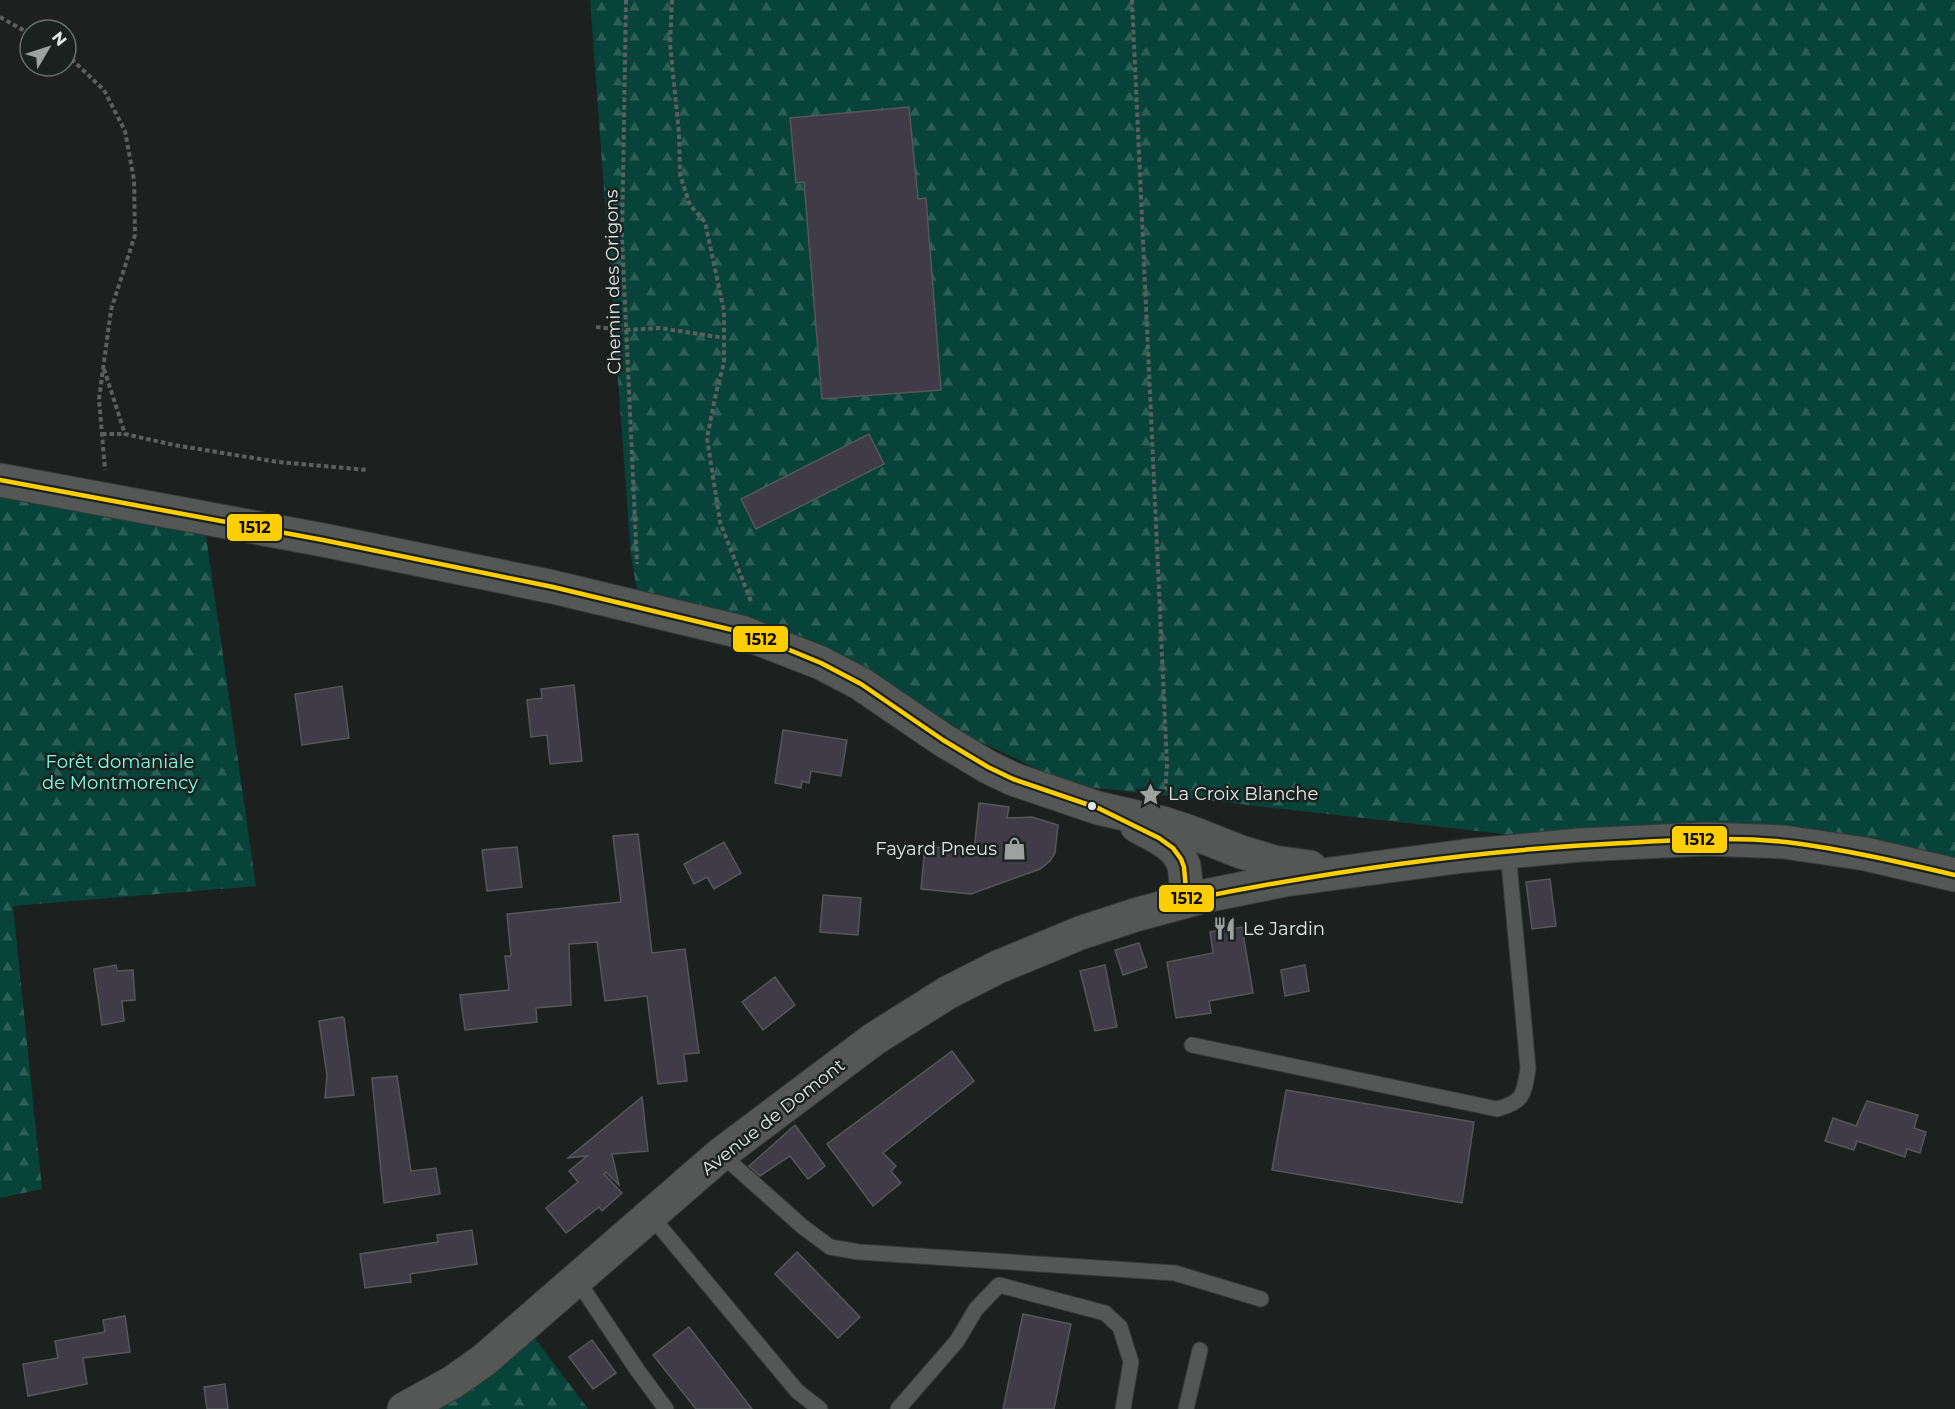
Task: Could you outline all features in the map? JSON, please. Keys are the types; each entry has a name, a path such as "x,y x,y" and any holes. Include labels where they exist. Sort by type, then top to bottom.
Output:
{"main road":[{"path":"0,480 323,540 530,583 741,632 821,663 861,684 943,740 1013,779 1098,807 1163,823 1274,862 1304,867 1368,869 1580,845 1706,839 1784,842 1866,854 1955,875"},
{"path":"1098,807 1173,848 1184,867 1195,898 1218,887 1224,875 1223,859 1220,853 1204,837"},
{"name":"Avenue de Domont","path":"404,1409 453,1382 484,1360 721,1154 874,1039 947,993 998,967 1080,933 1195,898 1285,880 1368,869"}],"lane":[{"path":"1192,1045 1497,1109 1512,1105 1524,1093 1528,1068 1508,852"},
{"path":"721,1154 803,1227 830,1247 859,1252 1175,1273 1261,1299"},
{"path":"651,1216 797,1391 820,1409"},
{"path":"577,1280 666,1409"},
{"path":"898,1409 957,1341 976,1309 999,1286 1105,1313 1120,1327 1131,1362 1123,1409"},
{"path":"1186,1409 1200,1350"}],"path":[{"name":"Chemin des Origons","path":"626,0 622,239 637,564"},
{"path":"672,0 670,45 678,114 680,176 690,205 705,222 724,311 724,363 707,438 720,522 747,595 753,605"},
{"path":"1132,0 1167,753 1163,823"},
{"path":"0,17 18,27"},
{"path":"78,65 104,90 125,131 134,180 135,236 111,310 99,399 105,459"},
{"path":"596,327 626,330 660,328 724,338"},
{"path":"103,365 125,434"},
{"path":"102,434 125,434 278,462 368,470"}],"green space":[{"path":"590,0 1955,0 1955,875 1784,842 1593,844 1071,785 775,644 640,607 631,556"},
{"name":"Forêt domaniale de Montmorency","path":"0,486 205,529 256,886 13,906 42,1189 0,1198"},
{"path":"525,1325 588,1409 403,1409"}],"building":[{"path":"909,107 918,199 926,198 941,390 822,399 804,182 796,183 790,118"},
{"path":"869,434 884,464 756,529 741,499"},
{"path":"574,685 582,761 550,764 547,735 531,737 527,700 542,698 541,689"},
{"path":"342,686 349,738 302,745 295,694"},
{"path":"783,730 847,740 841,776 811,771 809,783 802,781 801,788 775,783"},
{"name":"Fayard Pneus","path":"979,803 1009,807 1007,818 1032,817 1058,825 1055,853 1050,861 1040,869 971,894 921,889 925,846 974,851"},
{"path":"638,834 652,953 685,949 699,1053 684,1054 687,1081 658,1084 647,996 605,1001 597,942 569,944 571,1005 536,1008 537,1022 465,1030 460,995 509,990 505,956 511,956 507,914 621,902 613,836"},
{"path":"724,842 741,873 714,889 707,877 694,884 684,864"},
{"path":"517,847 522,887 487,891 482,850"},
{"path":"1550,879 1556,926 1532,929 1526,882"},
{"path":"823,895 861,898 858,935 820,932"},
{"path":"1242,927 1253,993 1209,1001 1211,1013 1176,1018 1167,962 1213,953 1210,932"},
{"path":"1139,943 1147,967 1123,975 1115,950"},
{"path":"116,965 117,971 133,970 135,1000 122,1001 124,1021 102,1025 94,969"},
{"path":"1105,965 1117,1027 1095,1031 1080,971"},
{"path":"1305,965 1309,991 1285,996 1281,970"},
{"path":"775,977 795,1005 763,1030 742,1002"},
{"path":"344,1018 354,1095 325,1098 327,1075 319,1021"},
{"path":"952,1051 974,1081 883,1153 896,1166 891,1171 901,1183 873,1206 827,1144"},
{"path":"397,1076 411,1171 436,1168 440,1194 384,1203 372,1078"},
{"path":"1286,1090 1474,1122 1462,1203 1272,1170"},
{"path":"642,1097 648,1151 612,1154 619,1185 606,1172 604,1174 622,1193 602,1211 599,1207 566,1233 546,1208 578,1182 569,1171 587,1156 568,1158"},
{"path":"1867,1101 1918,1115 1914,1128 1926,1132 1920,1153 1907,1149 1905,1157 1857,1141 1854,1150 1825,1141 1833,1118 1856,1126"},
{"path":"795,1125 825,1166 808,1179 790,1156 760,1176 749,1166"},
{"path":"472,1230 477,1264 410,1274 411,1282 365,1288 360,1254 438,1242 437,1235"},
{"path":"797,1252 860,1317 838,1338 775,1274"},
{"path":"1023,1314 1071,1324 1054,1409 1003,1409"},
{"path":"125,1316 130,1352 83,1358 87,1384 28,1396 23,1364 58,1358 55,1341 105,1332 103,1320"},
{"path":"689,1327 752,1409 696,1409 653,1355"},
{"path":"592,1340 616,1373 593,1389 569,1357"},
{"path":"225,1384 228,1409 207,1409 204,1387"}],"transit line":[{"name":"1512","path":"0,480 323,540 553,587 741,632 775,644 821,663 861,684 943,740 988,767 1013,779 1098,808 1159,838 1173,848 1181,859 1184,867 1187,900 1349,871 1459,856 1568,846 1684,840 1745,839 1786,842 1850,852 1955,875"}],"place":[{"name":"La Croix Blanche","path":"1150,794"},
{"name":"Fayard Pneus","path":"1015,849"},
{"name":"Le Jardin","path":"1225,929"}]}
